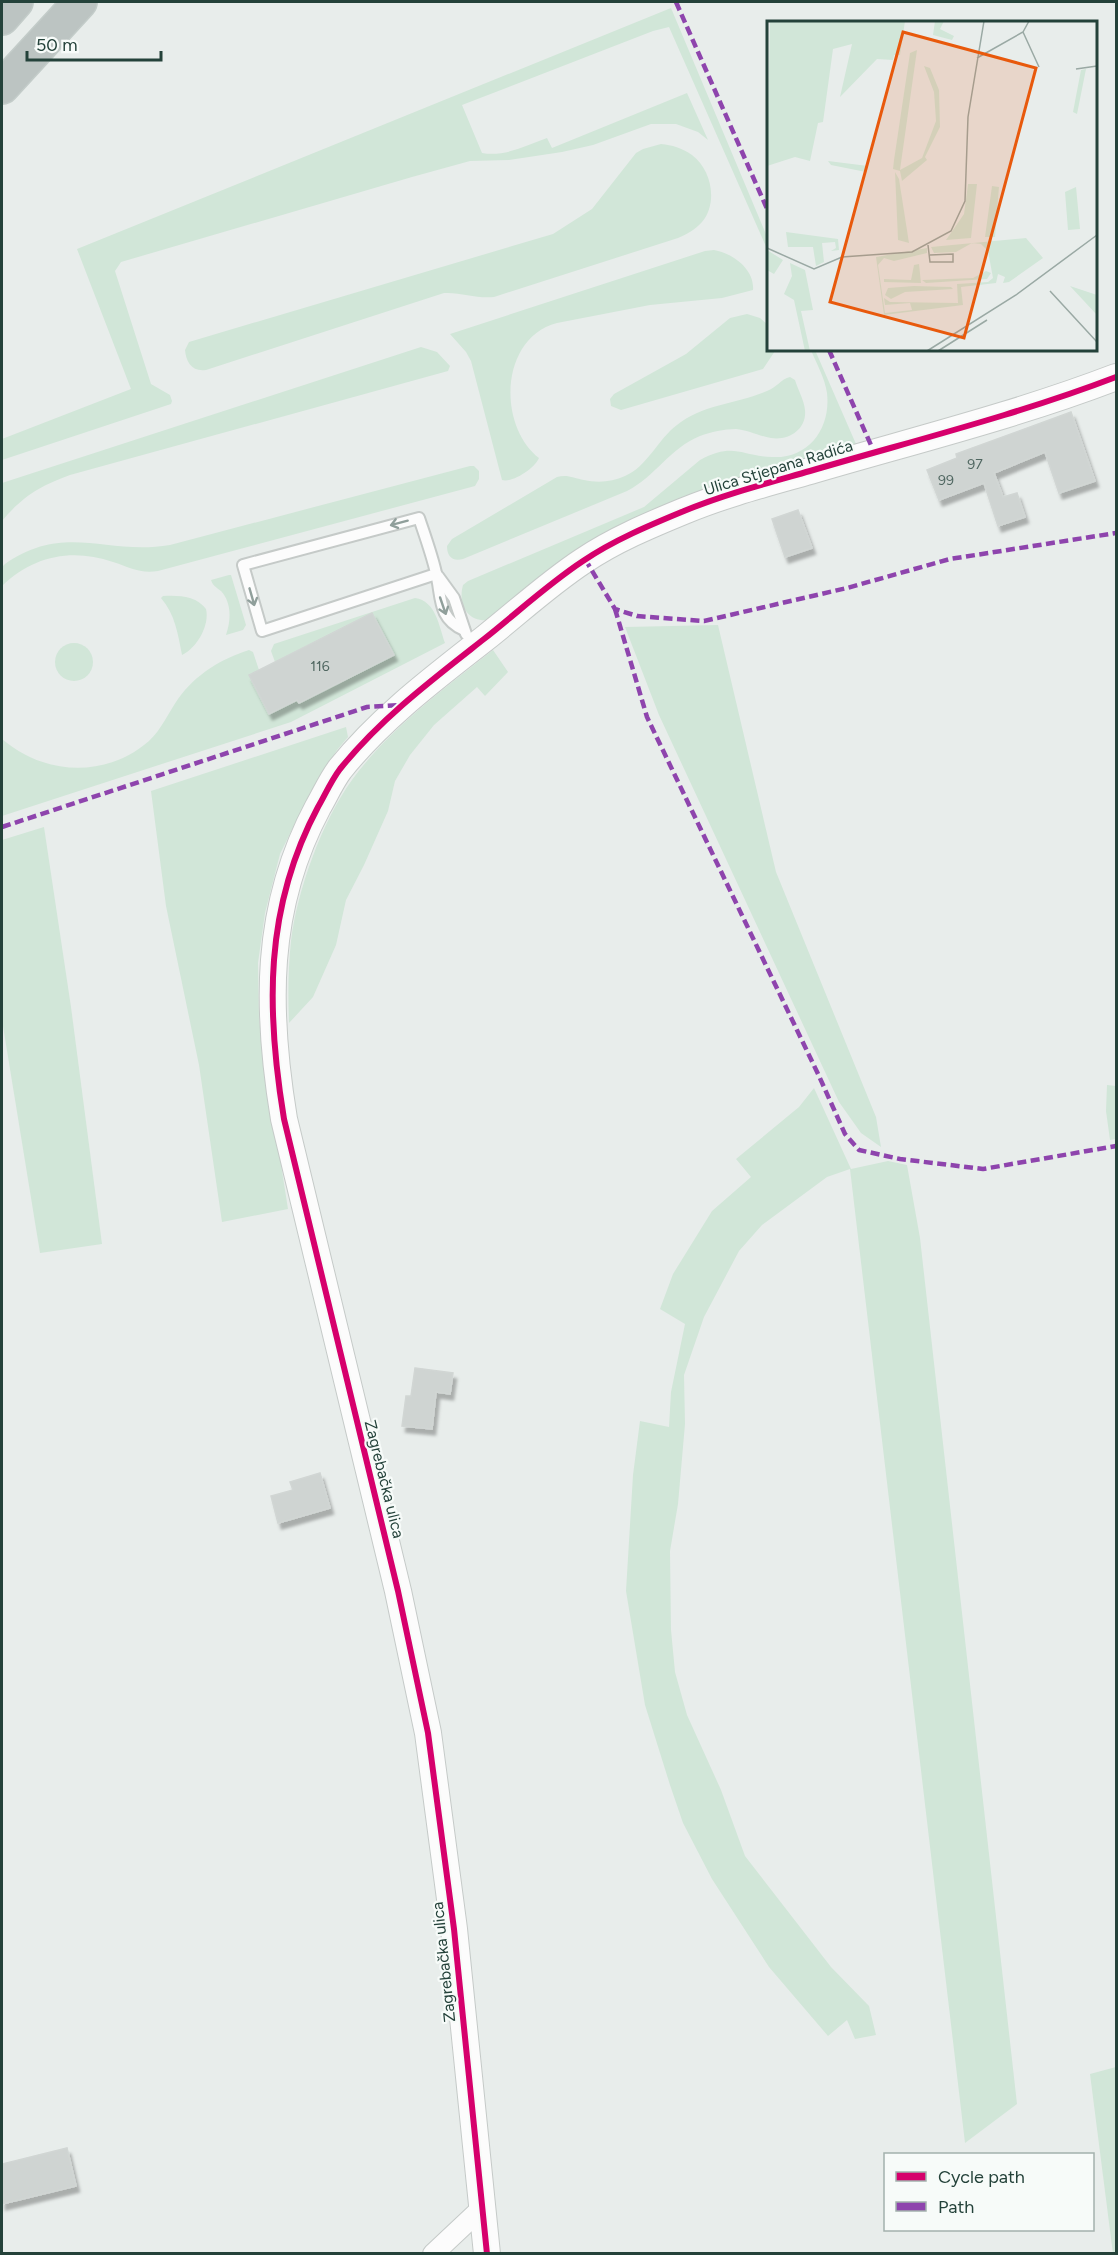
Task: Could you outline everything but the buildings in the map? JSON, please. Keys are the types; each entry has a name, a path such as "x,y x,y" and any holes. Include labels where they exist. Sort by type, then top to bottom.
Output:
{"highway":[{"path":"2,18 16,2"},
{"path":"2,87 80,2"}],"street":[{"name":"Ulica Stjepana Radića","path":"368,737 469,638 585,559 621,539 686,510 736,493 1064,396 1116,377"},
{"name":"Zagrebačka ulica","path":"368,737 337,773 304,833 292,866 283,898 273,962 272,1021 276,1071 284,1119 398,1591 428,1733 454,1929 487,2253"},
{"path":"432,2253 483,2207"}],"lane":[{"path":"436,574 262,631 243,565 419,518 436,574 454,598 469,638"}],"green space":[{"path":"671,8 767,237 767,249 669,27 653,31 462,105 482,153 507,152 547,138 552,148 687,93 708,140 698,132 676,124 651,124 593,145 562,152 509,160 470,161 121,262 115,271 151,384 170,395 171,404 2,460 2,439 131,389 77,249"},
{"path":"661,144 677,147 692,155 699,161 708,178 710,206 702,222 691,232 494,297 444,293 206,370 193,368 188,362 185,350 189,342 553,234 592,209 636,153"},
{"path":"714,250 735,259 747,269 753,283 753,290 722,298 650,305 557,323 538,332 524,346 515,364 511,384 511,405 516,425 525,443 539,458 523,474 502,480 471,361 450,334"},
{"path":"747,314 760,318 767,324 767,351 775,351 763,369 621,410 611,406 610,399 614,394 686,354 730,318"},
{"path":"421,347 437,352 450,366 448,371 70,475 33,493 17,505 2,521 2,483"},
{"path":"811,351 815,351 856,444 716,489 494,619 478,619 467,612 462,593 463,585 468,581 644,507 700,460 729,451 772,457 785,456 807,447 815,439 825,418 827,393"},
{"path":"790,377 795,380 803,402 805,417 800,428 790,436 771,438 736,429 700,436 689,441 646,478 627,491 463,559 456,560 449,555 447,546 452,539 557,477 567,476 600,482 625,476 640,466 670,431 687,418 709,408 767,391"},
{"path":"474,466 479,471 479,479 475,486 158,571 140,571 98,558 68,556 40,562 14,576 2,586 2,567 5,564 27,552 48,545 67,542 126,547 170,545"},
{"path":"231,575 246,625 243,630 226,635 230,618 229,607 225,596 211,580"},
{"path":"181,596 192,599 198,601 206,609 206,622 201,635 193,647 182,655 175,625 170,611 161,598"},
{"path":"415,598 428,604 436,615 445,643 291,722 2,816 2,739 36,760 55,765 75,768 94,767 113,762 149,741 185,690 219,663 249,650 253,652 259,670 275,662 271,651 274,644"},
{"path":"718,625 776,872 876,1117 881,1147 861,1133 839,1102 659,715 625,627"},
{"path":"74,643 88,648 93,662 88,676 74,681 60,676 55,662 60,648"},
{"path":"493,650 508,672 485,696 477,687 434,725 410,755 395,781 388,811 346,900 336,945 313,997 289,1023 289,962 294,921 312,857 331,815 352,780 383,743 418,710"},
{"path":"346,727 348,737 337,750 310,793 280,854 265,913 258,963 259,1019 288,1209 222,1222 199,1065 166,906 151,791"},
{"path":"44,827 71,1007 102,1244 40,1253 2,1020 2,840"},
{"path":"1107,1085 1116,1086 1116,1139 1110,1140 1106,1111"},
{"path":"814,1088 851,1169 888,1161 907,1165 920,1238 1017,2104 965,2143 850,1169 827,1177 762,1225 739,1251 704,1317 684,1375 685,1424 678,1504 670,1551 671,1630 675,1672 687,1715 721,1790 745,1856 831,1967 869,2006 876,2035 855,2039 847,2020 828,2036 769,1967 712,1879 683,1823 645,1705 626,1591 633,1475 640,1421 669,1427 671,1392 685,1324 660,1309 673,1274 712,1211 751,1177 736,1159 799,1107"},
{"path":"1116,2067 1116,2253 1113,2254 1090,2074"}],"marked path":[{"path":"676,2 767,209"},
{"path":"829,351 874,452"},
{"path":"585,559 615,609 637,616 704,621 847,588 950,559 1116,533"},
{"path":"615,609 647,717 845,1134 859,1150 900,1159 983,1169 1116,1146"},
{"path":"2,827 367,707 401,705"}],"cycle path":[{"path":"487,2254 454,1929 428,1733 398,1591 284,1119 278,1078 274,1038 274,960 287,883 300,845 318,807 337,774 356,750 427,684 557,579 595,553 645,527 715,499 1003,416 1116,377"}]}
